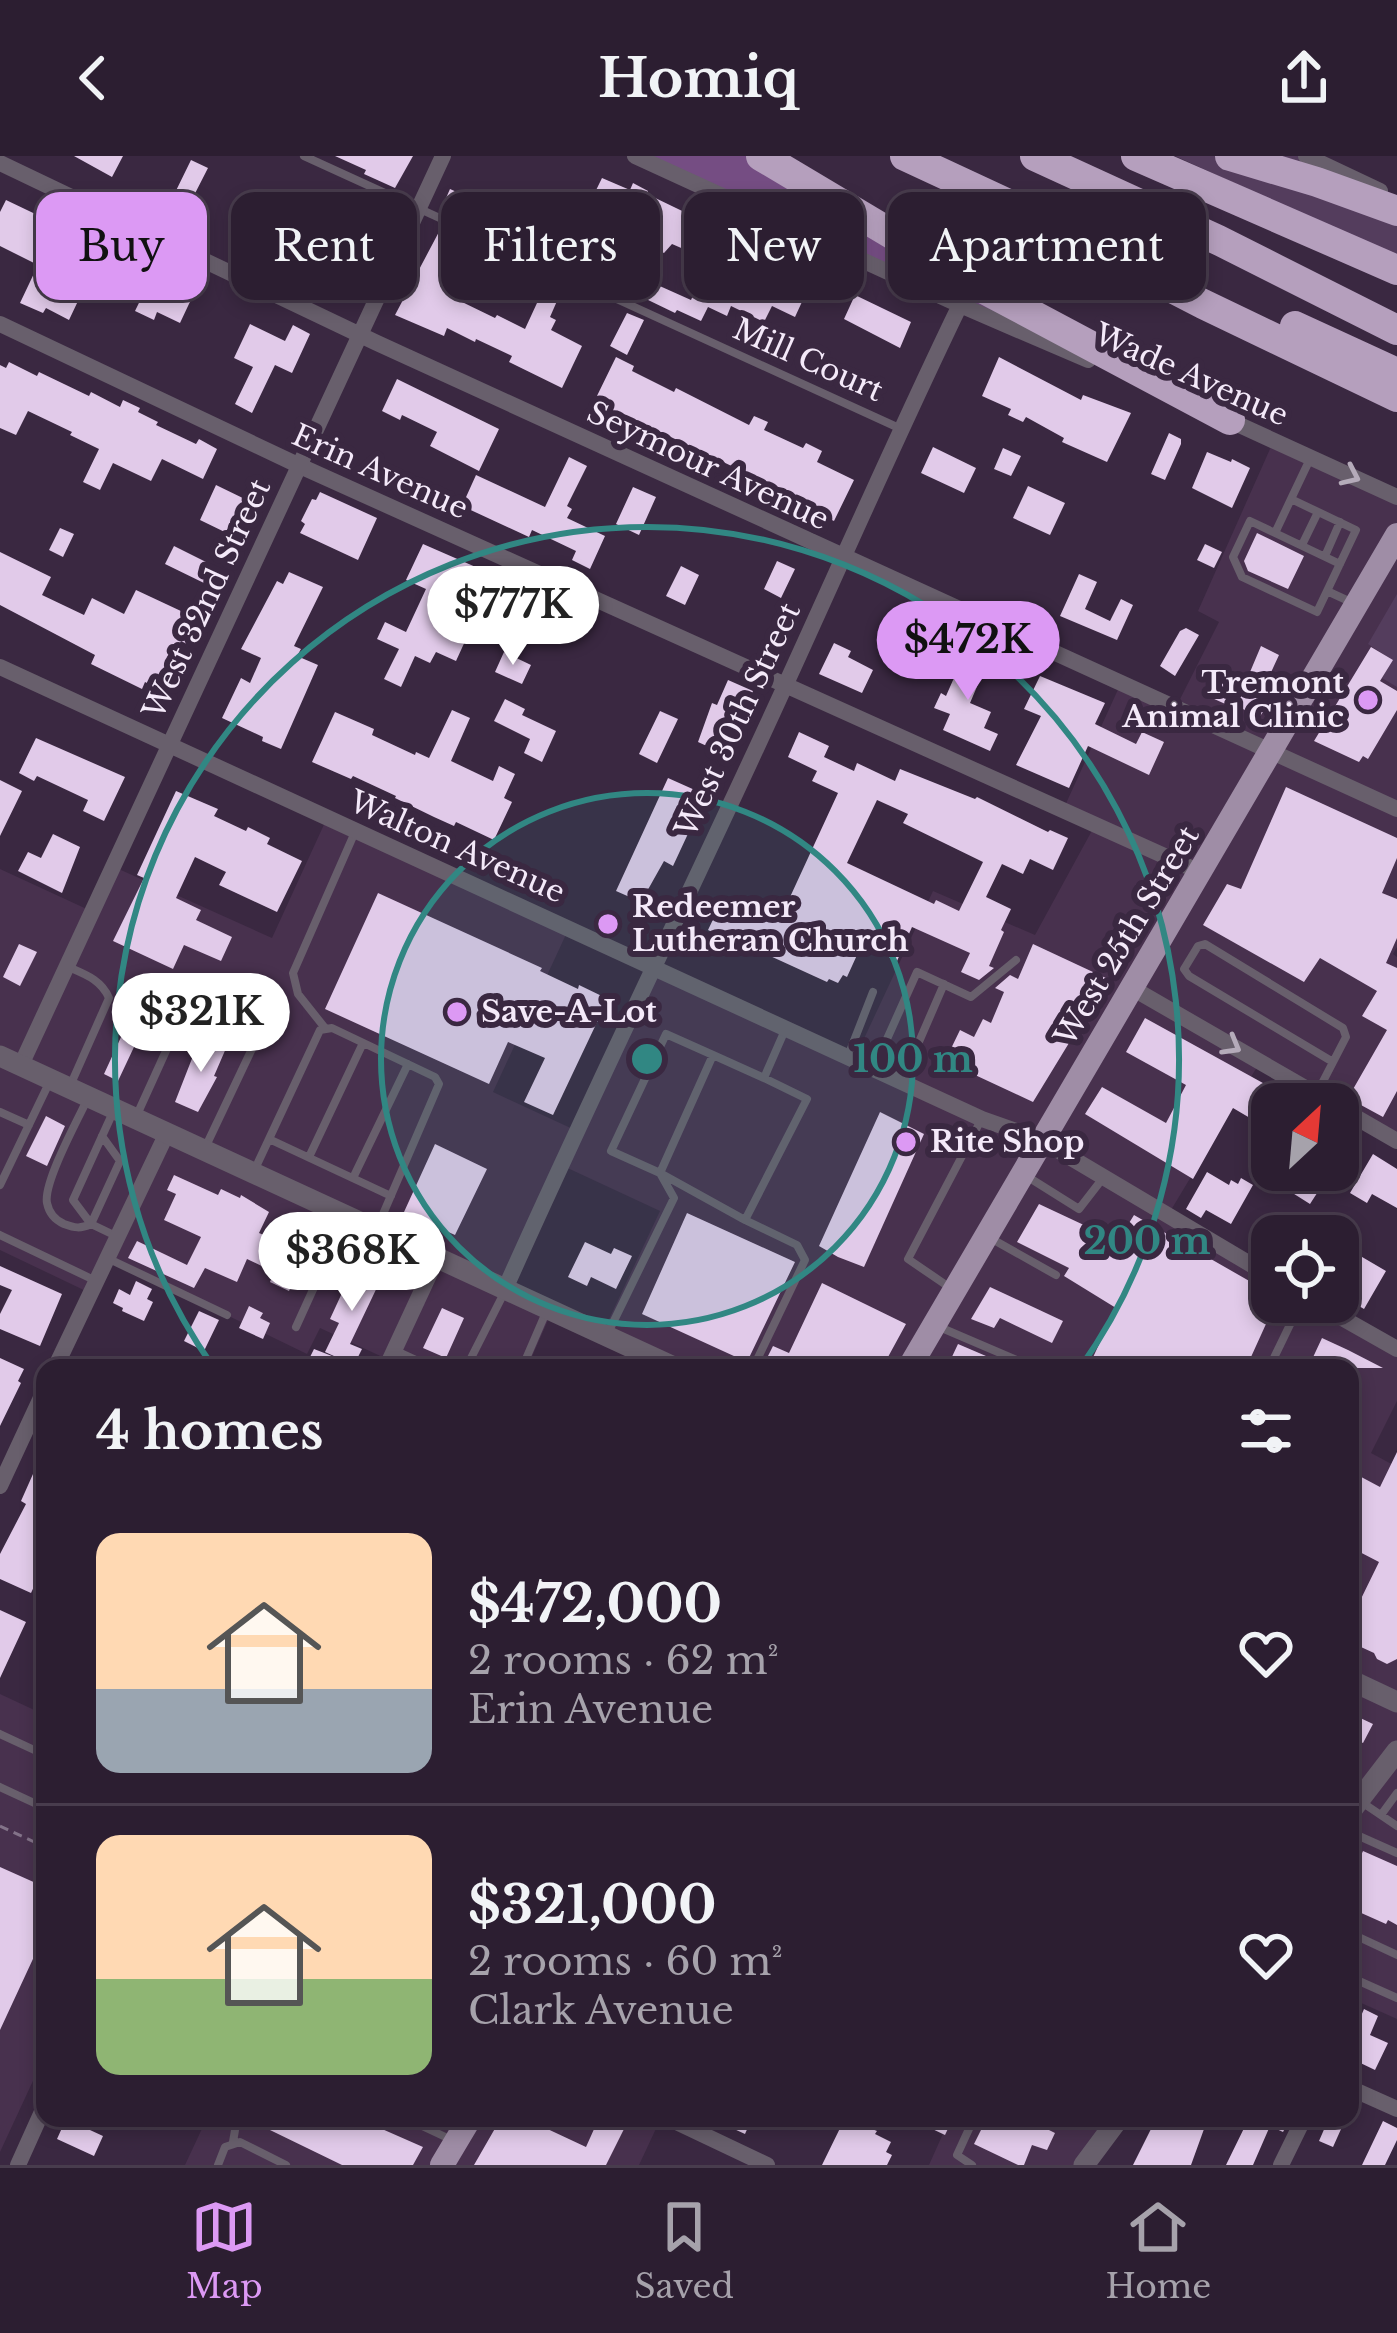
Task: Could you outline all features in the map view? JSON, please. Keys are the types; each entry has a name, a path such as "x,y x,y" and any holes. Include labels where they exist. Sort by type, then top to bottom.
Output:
{"highway":[{"path":"761,156 984,289 1230,420"},
{"path":"905,156 982,192"},
{"path":"1035,156 1218,240 1397,314"},
{"path":"1136,156 1397,270"},
{"path":"1230,156 1397,211"},
{"path":"1218,240 1397,331"},
{"path":"1206,286 1397,373"},
{"path":"1195,300 1397,398"}],"main road":[{"name":"West 25th Street","path":"914,1359 1397,535"},
{"path":"442,2165 464,2127"}],"street":[{"name":"West 32nd Street","path":"10,1060 66,966 443,156"},
{"name":"Wade Avenue","path":"635,156 1397,497"},
{"path":"1306,156 1397,199"},
{"name":"Seymour Avenue","path":"0,163 842,557 1397,809"},
{"name":"West 30th Street","path":"506,1289 960,305"},
{"name":"Erin Avenue","path":"0,325 299,466 1200,872"},
{"name":"Walton Avenue","path":"0,668 982,1119 1040,1140 1251,1265"},
{"path":"1132,988 1296,1083"},
{"path":"10,1060 653,1359"},
{"path":"1359,1119 1397,1140"},
{"path":"59,1359 167,1132"},
{"path":"390,1359 437,1258"},
{"path":"1351,1323 1397,1349"},
{"path":"0,1486 36,1408"},
{"path":"1359,1684 1397,1702"},
{"path":"1359,1800 1396,1754"},
{"path":"1359,2092 1397,2109"},
{"path":"18,2165 36,2125"},
{"path":"687,2127 767,2165"},
{"path":"1084,2165 1112,2127"},
{"path":"1281,2165 1300,2127"}],"lane":[{"name":"Mill Court","path":"304,156 900,428"},
{"path":"1275,533 1311,458"},
{"path":"1291,499 1356,530 1340,564 1317,612 1242,577 1233,557 1250,521 1340,564"},
{"path":"1302,545 1318,512"},
{"path":"1325,556 1340,522"},
{"path":"1327,591 1357,605"},
{"path":"325,1028 298,994 293,973 356,831"},
{"path":"1331,1083 1334,1062 1346,1037 1343,1028 1205,944 1198,946 1184,969 1189,976 1334,1062"},
{"path":"874,1069 917,972 970,997 1016,959"},
{"path":"66,966 96,980 110,998 70,1088 46,1201 53,1218 81,1228 91,1224 120,1161 102,1136"},
{"path":"902,1082 944,984"},
{"path":"848,1058 873,992"},
{"path":"116,1236 91,1224 73,1200 102,1136 125,1113 190,998 205,993 243,1010 254,1018 260,1032 204,1149"},
{"path":"253,1172 320,1030 332,1028 435,1077 439,1089 376,1229"},
{"path":"764,1078 786,1029"},
{"path":"745,1220 807,1099 666,1034 611,1151 660,1173 745,1220 797,1245 806,1260 757,1359"},
{"path":"309,1157 363,1043"},
{"path":"660,1173 713,1055"},
{"path":"353,1178 408,1064"},
{"path":"0,1184 3,1169 29,1125 70,1088"},
{"path":"0,1112 29,1125"},
{"path":"954,1290 908,1259 982,1119"},
{"path":"269,1139 392,1196"},
{"path":"607,1336 674,1198 660,1173"},
{"path":"1022,1173 1079,1209 1103,1178"},
{"path":"296,1327 347,1216"},
{"path":"0,1235 95,1281"},
{"path":"986,1235 1056,1275"},
{"path":"106,1257 227,1315"},
{"path":"471,1359 506,1289"},
{"path":"526,1359 548,1309"},
{"path":"1273,1359 1290,1323"},
{"path":"933,1325 1014,1359"},
{"path":"394,1350 414,1359"},
{"path":"0,1734 36,1751"},
{"path":"0,1787 36,1804"},
{"path":"1381,1815 1397,1793"},
{"path":"1359,1808 1396,1825"},
{"path":"1359,1836 1397,1853"},
{"path":"1359,1937 1397,1955"},
{"path":"1359,1981 1397,1999"},
{"path":"232,2143 235,2127"},
{"path":"424,2127 455,2142"},
{"path":"951,2165 970,2127"},
{"path":"218,2165 225,2147 240,2142 286,2165"},
{"path":"957,2155 972,2165"}],"path":[{"path":"0,1826 36,1843"}],"shaded area":[{"path":"635,156 761,156 825,192 716,192"},
{"path":"1175,156 1306,156 1397,199 1397,257"},
{"path":"864,214 888,227 888,268 864,258"},
{"path":"960,300 1017,300 1230,420"},
{"path":"1274,440 1397,497 1397,947 1393,954 1397,957 1397,1141 1359,1119 1359,1083 1296,1083 1260,1062 1168,1215 1251,1264 1251,1323 1351,1323 1397,1349 1397,1401 1371,1453 1397,1467 1397,2019 1359,2002 1359,1359 627,1359 632,1348 602,1334 660,1211 561,1165 506,1289 552,1311 531,1359 387,1359 320,1328 307,1354 107,1257 90,1293 0,1250 0,869 91,911 112,866 272,938 327,818 569,928 493,1092 575,1130 652,966 854,1060 933,891 1035,935 1095,825 1063,810 1121,683 1176,707 1219,622 1198,611"},
{"path":"1397,594 1397,687 1382,678 1392,660 1368,644"},
{"path":"0,1694 36,1711 36,2074 0,2152"},
{"path":"203,2127 657,2127 639,2165 185,2165"},
{"path":"946,2127 1112,2127 1084,2165 929,2165"}],"building":[{"path":"74,156 123,156 112,177"},
{"path":"335,156 413,156 395,188"},
{"path":"191,160 208,168 196,192 175,192"},
{"path":"602,178 630,190 633,183 648,191 648,192 595,192"},
{"path":"6,200 36,214 36,264 0,246 0,212"},
{"path":"660,200 684,212 684,249 672,244 664,253 660,251"},
{"path":"441,228 441,300 461,300 525,329 537,303 531,300 557,300 550,317 556,320 551,330 582,346 562,388 509,362 512,356 476,339 447,328 444,336 395,315 403,300 417,300 417,273"},
{"path":"36,269 36,300 78,300 69,320 46,308 43,313 20,303"},
{"path":"660,286 684,300 803,300 795,317 772,306 764,322 731,306 727,316 708,307 701,321 648,300 660,300"},
{"path":"864,299 911,322 900,348 844,319 853,300"},
{"path":"140,300 191,300 180,323 157,312 154,320 135,311"},
{"path":"627,313 644,320 627,355 610,346"},
{"path":"250,324 285,341 293,325 310,334 292,373 275,365 252,413 235,404 253,367 234,358"},
{"path":"616,357 634,366 632,371 674,392 676,388 749,425 754,416 768,422 764,430 803,448 806,443 822,451 817,462 854,480 834,521 813,511 815,506 594,402"},
{"path":"999,357 1081,400 1083,395 1131,413 1107,462 1062,442 1064,438 1026,417 1023,422 1008,415 1011,409 982,396"},
{"path":"9,362 120,407 123,400 140,408 138,412 158,422 156,425 217,449 203,479 162,459 151,481 113,463 100,490 83,482 99,449 28,411 16,435 0,428 0,365 6,368"},
{"path":"397,379 499,429 479,471 430,446 437,432 382,411"},
{"path":"1169,433 1181,439 1181,444 1165,480 1151,474"},
{"path":"933,447 976,468 964,493 921,473"},
{"path":"1003,448 1021,456 1011,476 994,469"},
{"path":"1207,452 1250,468 1232,508 1192,488"},
{"path":"569,457 587,466 567,506 572,509 567,518 605,536 590,569 572,560 576,551 532,530 529,537 462,506 476,475 545,507"},
{"path":"216,485 251,502 235,537 200,520"},
{"path":"1028,486 1065,503 1050,535 1013,518"},
{"path":"633,487 656,497 639,535 616,524"},
{"path":"320,492 377,518 358,560 300,533 305,524 301,521"},
{"path":"60,528 74,534 63,557 49,550"},
{"path":"1257,533 1304,556 1288,589 1248,571 1244,561"},
{"path":"423,544 478,568 474,576 510,593 491,635 472,626 456,661 436,652 430,663 415,656 401,687 384,679 399,649 377,639 385,622 406,632 426,589 406,580"},
{"path":"1205,544 1222,552 1214,568 1197,560"},
{"path":"174,546 214,566 206,584 165,564"},
{"path":"0,552 51,577 42,595 84,615 92,598 124,614 136,590 198,619 187,644 181,641 166,671 173,674 164,692 145,682 142,689 91,664 95,655 0,605"},
{"path":"777,561 795,569 781,598 764,589"},
{"path":"681,566 699,575 685,605 666,596"},
{"path":"289,572 323,587 294,646 301,649 297,656 318,665 281,749 222,718 241,678 250,683 261,658 241,649 277,581 283,584"},
{"path":"1079,574 1097,582 1085,609 1110,621 1121,599 1133,605 1117,640 1060,616"},
{"path":"1186,628 1199,635 1175,676 1160,666"},
{"path":"834,643 873,670 862,693 819,674"},
{"path":"968,646 990,656 970,703 991,712 984,728 998,734 990,751 943,730 950,714 934,708 941,693 946,696"},
{"path":"1261,646 1279,655 1266,683 1278,688 1259,718 1212,698 1220,681 1242,691"},
{"name":"Tremont Animal Clinic","path":"1371,647 1393,660 1380,681 1397,691 1397,710 1368,759 1363,756 1359,762 1314,741"},
{"path":"504,652 531,665 522,684 495,672"},
{"path":"1040,676 1105,703 1095,724 1136,744 1142,732 1164,742 1149,775 1088,746 1069,788 1016,765 1041,716 1024,709"},
{"path":"728,680 753,691 736,733 720,752 698,742 712,703 717,705"},
{"path":"505,699 525,709 522,715 556,731 542,762 524,753 530,739 494,721"},
{"path":"452,710 470,718 451,761 493,781 499,766 515,774 504,798 512,802 494,840 312,762 335,712 374,729 372,735 429,758"},
{"path":"660,711 678,719 657,763 639,754"},
{"path":"799,732 829,746 824,757 854,771 857,763 895,781 900,769 1068,838 1053,870 1030,859 1023,874 1002,864 986,897 1011,909 989,966 994,968 979,980 961,972 970,953 912,927 897,961 862,944 847,977 843,975 838,983 827,982 768,955 771,947 742,933 737,944 708,930 719,907 748,921 753,909 779,921 838,793 812,781 817,771 788,757","holes":["877,800 908,814 903,823 983,862 959,911 847,863"]},
{"path":"36,738 125,777 104,821 83,811 88,800 37,776 34,781 19,773"},
{"path":"668,778 706,795 673,866 664,861 641,902 616,891"},
{"path":"0,780 22,791 0,836"},
{"path":"1286,787 1397,838 1397,858 1382,893 1397,899 1397,938 1386,963 1397,968 1397,1091 1383,1117 1359,1104 1357,1083 1387,1030 1362,1016 1377,991 1320,958 1304,982 1203,925 1227,884 1241,889"},
{"path":"176,791 218,809 214,816 270,838 267,844 302,861 277,912 219,885 226,872 195,857 176,898 201,910 196,920 232,937 221,961 184,945 173,969 113,941 144,878 137,875"},
{"path":"53,834 80,847 62,893 18,871 28,852 41,858"},
{"path":"378,893 608,999 553,1115 524,1102 545,1058 508,1042 489,1084 325,1009"},
{"path":"19,944 37,952 20,986 3,977"},
{"path":"1033,944 1108,979 1033,1102 945,1061 960,1030 974,1037 983,1019 991,1023 1004,992 995,988 1010,975 1018,979"},
{"path":"157,975 174,984 165,1004 148,995"},
{"path":"1145,1018 1263,1083 1251,1083 1251,1119 1233,1108 1193,1179 1085,1114 1102,1087 1166,1123 1186,1085 1126,1052"},
{"path":"127,1024 142,1030 118,1081 104,1074"},
{"path":"205,1036 227,1046 198,1112 175,1102"},
{"path":"880,1112 924,1134 864,1267 819,1246"},
{"path":"46,1116 65,1126 47,1166 26,1156"},
{"path":"435,1144 487,1169 455,1235 404,1212"},
{"path":"1373,1154 1397,1169 1397,1208 1372,1194 1367,1203 1350,1193 1359,1191 1359,1178"},
{"path":"1207,1172 1229,1185 1231,1180 1238,1184 1241,1178 1251,1184 1231,1224 1206,1210 1201,1218 1186,1209"},
{"path":"174,1175 218,1195 221,1189 241,1195 269,1212 259,1233 307,1253 289,1291 270,1282 274,1272 247,1259 237,1282 205,1268 194,1288 128,1258 137,1241 187,1265 201,1237 164,1220 176,1194 167,1190"},
{"path":"1292,1191 1318,1191 1310,1204"},
{"path":"1039,1204 1118,1241 1134,1215 1251,1282 1251,1323 1266,1323 1250,1359 1092,1359 1116,1308 1064,1276 1069,1268 1017,1242"},
{"path":"687,1213 795,1262 748,1359 642,1314"},
{"path":"585,1242 611,1254 614,1248 632,1256 616,1289 591,1277 587,1286 568,1277"},
{"path":"1359,1255 1386,1271 1364,1309 1359,1306"},
{"path":"0,1266 62,1294 40,1346 0,1329 0,1314 12,1290 0,1285"},
{"path":"354,1267 381,1279 350,1344 362,1349 357,1359 325,1352 339,1323 330,1319"},
{"path":"136,1281 152,1289 147,1299 153,1302 144,1321 113,1303 119,1289 130,1295"},
{"path":"822,1283 906,1324 887,1359 766,1359 773,1346 789,1353"},
{"path":"990,1287 1063,1321 1052,1343 1000,1318 994,1328 971,1319"},
{"path":"249,1306 270,1323 263,1339 239,1328"},
{"path":"442,1308 464,1318 446,1358 423,1348"},
{"path":"199,1311 219,1320 204,1351 184,1341"},
{"path":"1322,1338 1383,1368 1359,1368 1359,1359 1312,1359"},
{"path":"958,1344 993,1359 951,1359"},
{"path":"314,1349 332,1356 330,1359 309,1359"},
{"path":"0,1358 24,1369 0,1426"},
{"path":"1397,1452 1397,1659 1387,1664 1359,1646 1359,1603 1379,1562 1359,1552 1359,1476 1380,1487"},
{"path":"36,1467 36,1582 31,1593 0,1579 0,1554 26,1504 21,1501"},
{"path":"0,1610 26,1622 0,1678"},
{"path":"1359,1717 1373,1724 1363,1743 1359,1741"},
{"path":"1363,1851 1397,1866 1397,1925 1359,1912"},
{"path":"0,1867 36,1883 36,1952 0,2030"},
{"path":"1364,2009 1378,2016 1370,2035 1388,2043 1375,2070 1359,2062"},
{"path":"1383,2121 1397,2128 1397,2140 1385,2165 1362,2165"},
{"path":"62,2127 83,2127 103,2136 94,2156 57,2139"},
{"path":"264,2127 377,2127 423,2147 413,2165 342,2165"},
{"path":"496,2127 543,2127 586,2147 595,2127 625,2127 606,2165 474,2165"},
{"path":"841,2127 867,2127 891,2142 887,2165 822,2165"},
{"path":"982,2127 1043,2127 1055,2133 1047,2150 1032,2145 1024,2165 974,2144"},
{"path":"1152,2127 1205,2127 1191,2165 1133,2165"},
{"path":"1245,2127 1270,2127 1253,2165 1226,2165"},
{"path":"1325,2127 1342,2127 1333,2147 1319,2141"}],"place":[{"name":"Tremont Animal Clinic","path":"1368,700"},
{"name":"Redeemer Lutheran Church","path":"608,924"},
{"name":"Save-A-Lot","path":"457,1012"},
{"name":"Rite Shop","path":"906,1142"}]}
